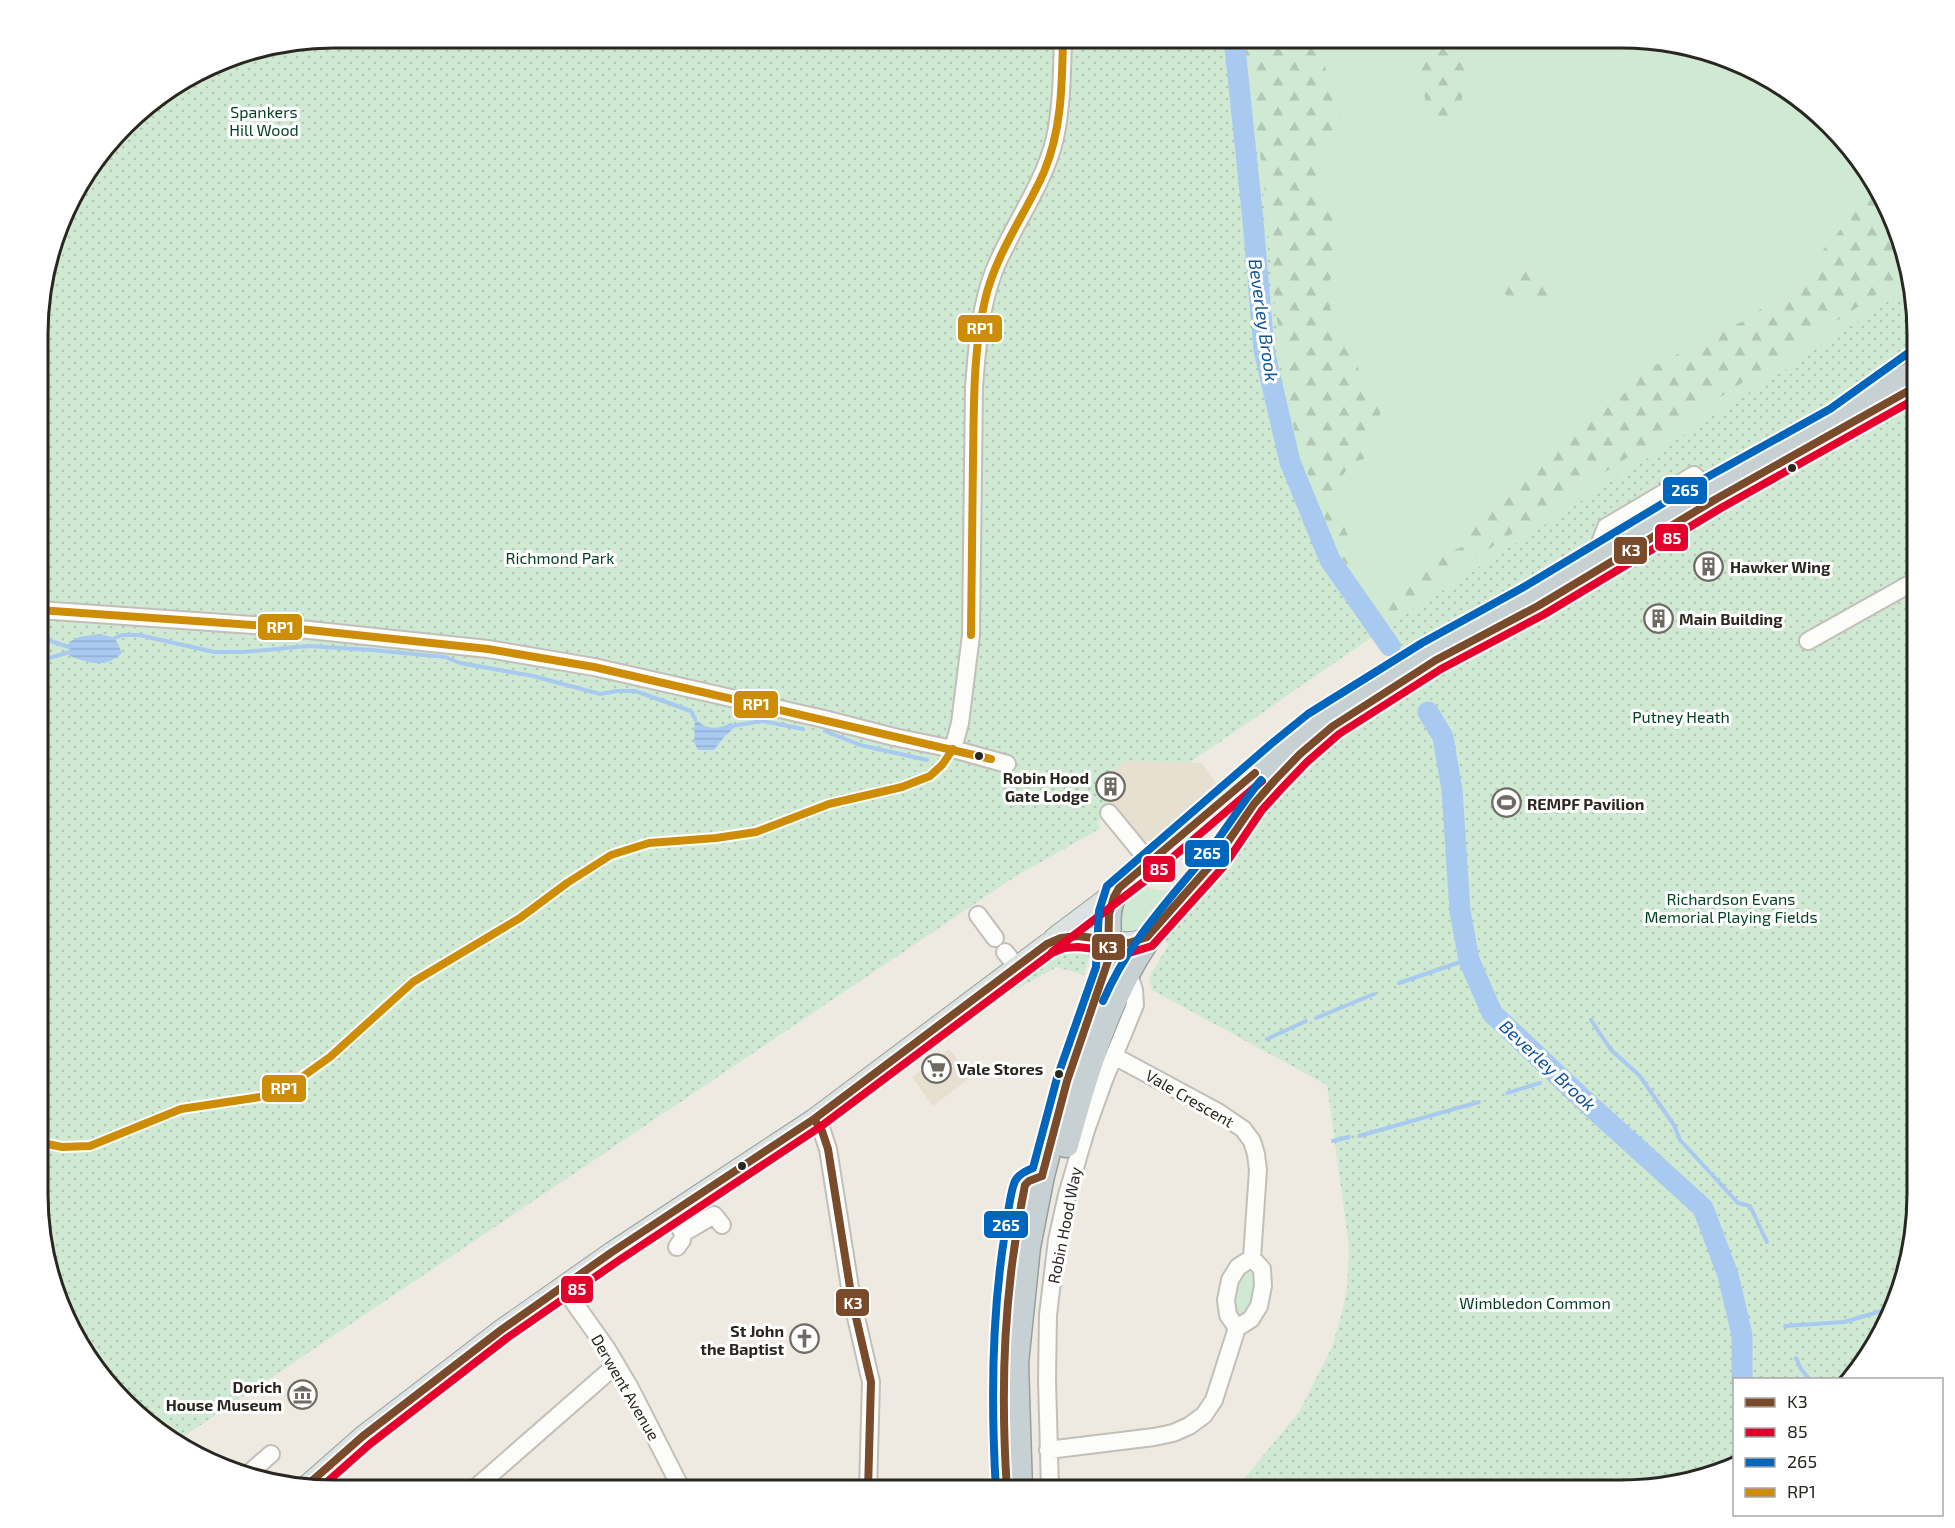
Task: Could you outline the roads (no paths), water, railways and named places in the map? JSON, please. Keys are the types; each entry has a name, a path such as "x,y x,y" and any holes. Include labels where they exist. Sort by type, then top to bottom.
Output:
{"highway":[{"path":"1836,418 1907,366"},
{"path":"1329,721 1427,652 1527,597 1707,489 1907,377"},
{"path":"1119,888 1290,742 1538,606 1716,499 1907,392"},
{"name":"Robin Hood Way","path":"1035,1480 1031,1380 1038,1283 1044,1238 1056,1182 1074,1118 1109,1015 1128,972 1153,932 1216,859 1254,804 1329,721"},
{"name":"Robin Hood Way","path":"1020,1480 1016,1363 1034,1181 1106,970 1110,953 1108,912 1112,898 1119,888"}],"main road":[{"path":"1047,944 1119,888"},
{"path":"314,1479 363,1436 501,1330 671,1213 814,1119 1006,952 1078,936 1136,942 1147,938 1153,932"}],"street":[{"path":"953,749 960,723 972,635 974,387 982,318 994,271 1046,165 1054,139 1059,112 1062,48"},
{"path":"1808,641 1907,586"},
{"path":"48,611 281,627 488,649 594,667 953,749 1007,764"},
{"path":"1109,813 1150,863"},
{"path":"978,915 1006,952"},
{"name":"Robin Hood Way","path":"1050,1480 1048,1315 1058,1240 1067,1195 1086,1130 1136,1002 1128,972"},
{"name":"Vale Crescent","path":"1048,1450 1173,1433 1189,1426 1204,1415 1214,1400 1237,1328 1251,1319 1258,1306 1263,1286 1262,1269 1252,1258 1258,1170 1252,1141 1243,1130 1218,1112 1114,1056"},
{"path":"814,1119 822,1131 828,1149 852,1300 872,1382 868,1480"},
{"name":"Robin Hood Way","path":"1006,1480 1002,1416 1004,1322 1011,1258 1034,1181"},
{"path":"671,1213 680,1240 714,1215 722,1225"},
{"path":"1237,1328 1228,1315 1226,1300 1230,1280 1238,1267 1252,1258"},
{"name":"Derwent Avenue","path":"563,1287 616,1365 677,1480"},
{"path":"484,1480 616,1365"},
{"path":"258,1469 271,1454"}],"water":[{"path":"100,634 115,638 122,653 103,663 70,656 69,642 79,637"},
{"path":"695,719 708,727 716,728 731,723 734,728 714,750 698,750 694,742"}],"waterway":[{"name":"Beverley Brook","path":"1235,48 1264,350 1290,462 1330,560 1390,646"},
{"path":"115,638 122,635 139,635 214,652 243,652 309,646 445,657 460,663 533,676 600,694 635,691 691,711 695,719"},
{"path":"48,640 69,647"},
{"path":"48,658 70,652"},
{"name":"Beverley Brook","path":"1428,712 1443,737 1452,790 1460,911 1469,960 1492,1013 1703,1208 1728,1275 1742,1335 1742,1378"},
{"path":"732,726 762,721 803,729"},
{"path":"825,731 860,745 927,760"},
{"path":"1399,983 1469,959"},
{"path":"1316,1018 1374,994"},
{"path":"1591,1020 1611,1050 1639,1075 1674,1125 1680,1140 1738,1203 1750,1206 1767,1242"},
{"path":"1267,1039 1306,1021"},
{"path":"1507,1093 1540,1083"},
{"path":"1359,1136 1479,1102"},
{"path":"1333,1141 1349,1137"},
{"path":"1785,1326 1844,1322 1881,1311"},
{"path":"1796,1358 1808,1378"}],"place":[{"name":"Hawker Wing","path":"1709,566"},
{"name":"Main Building","path":"1658,618"},
{"name":"Robin Hood Gate Lodge","path":"1110,786"},
{"name":"REMPF Pavilion","path":"1506,803"},
{"name":"Vale Stores","path":"936,1068"},
{"name":"St John the Baptist","path":"805,1339"},
{"name":"Dorich House Museum","path":"303,1395"}],"park label":[{"name":"Spankers Hill Wood","path":"264,120"},
{"name":"Richmond Park","path":"560,557"},
{"name":"Putney Heath","path":"1681,716"},
{"name":"Richardson Evans Memorial Playing Fields","path":"1731,907"},
{"name":"Wimbledon Common","path":"1535,1302"}]}
